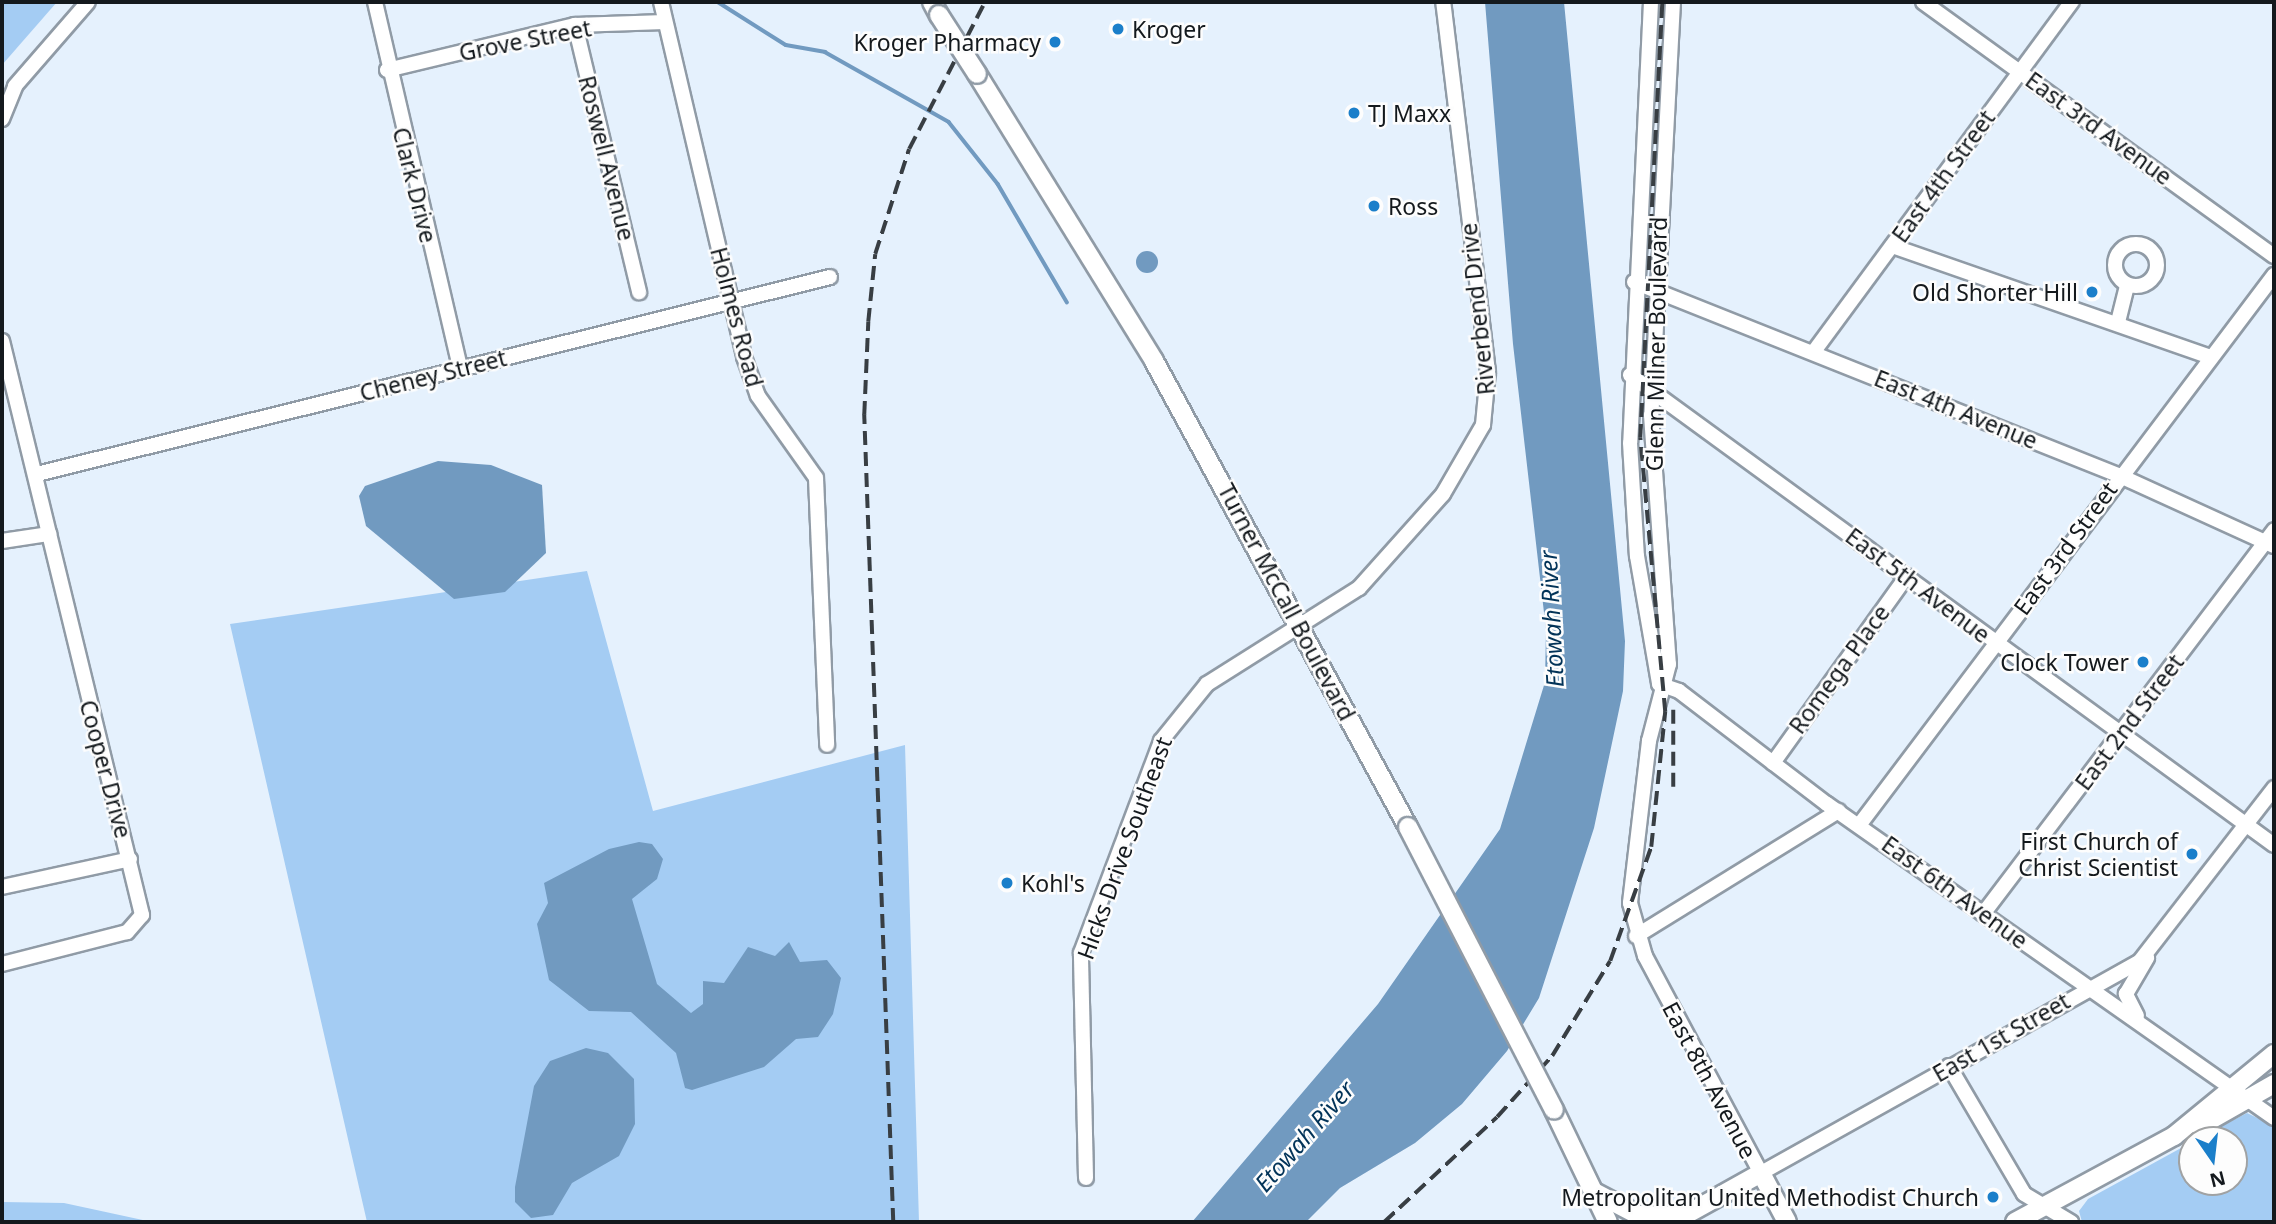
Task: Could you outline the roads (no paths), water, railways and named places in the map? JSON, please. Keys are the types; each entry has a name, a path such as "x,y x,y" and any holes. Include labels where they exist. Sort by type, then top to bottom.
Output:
{"main road":[{"name":"Turner McCall Boulevard","path":"936,8 1154,361 1408,827 1554,1110 1608,1222"},
{"path":"2174,1136 2235,1090 2274,1054"},
{"path":"2015,1222 2174,1136 2250,1101 2274,1084"},
{"name":"East 1st Street","path":"1679,1219 1761,1173"},
{"name":"East 8th Avenue","path":"1761,1173 1787,1222"},
{"path":"1596,1193 1638,1215 1679,1219"}],"street":[{"path":"2,118 15,86 88,2"},
{"name":"Clark Drive","path":"375,2 387,70 460,368"},
{"name":"Holmes Road","path":"660,2 730,302 758,396 816,478 827,746"},
{"name":"Riverbend Drive","path":"1302,629 1359,588 1443,494 1468,460 1488,402 1443,2"},
{"name":"Glenn Milner Boulevard","path":"1636,936 1629,888 1659,684 1637,556 1630,375 1651,2"},
{"name":"Glenn Milner Boulevard","path":"1659,684 1669,664 1654,506 1651,386 1673,2"},
{"name":"East 3rd Avenue","path":"1923,2 2274,256"},
{"name":"East 4th Street","path":"1815,351 2072,2"},
{"name":"Grove Street","path":"387,70 575,25 665,22"},
{"name":"Roswell Avenue","path":"575,25 639,292"},
{"path":"1892,246 2118,322 2210,357"},
{"name":"East 3rd Street","path":"1860,824 1996,644 2118,475 2274,275"},
{"name":"Cheney Street","path":"37,474 830,278"},
{"name":"East 4th Avenue","path":"1634,282 1655,287 1815,351 2272,539"},
{"path":"2118,322 2127,285"},
{"name":"Cooper Drive","path":"2,341 130,859 140,922 127,932 2,964"},
{"name":"East 5th Avenue","path":"1630,375 1651,386 2119,736 2274,845"},
{"path":"2,541 50,534"},
{"name":"East 2nd Street","path":"1983,914 2272,539"},
{"name":"Romega Place","path":"1773,763 1907,576"},
{"name":"Hicks Drive Southeast","path":"1086,1178 1081,953 1149,769 1182,708 1207,684 1302,629"},
{"name":"East 6th Avenue","path":"1659,684 1679,691 1838,811 2274,1118"},
{"name":"East 1st Street","path":"1761,1173 2151,952 2274,788"},
{"path":"1636,936 1838,811"},
{"path":"2,887 130,859"},
{"name":"East 8th Avenue","path":"1636,936 1761,1173"},
{"path":"2151,952 2126,999 2157,1037"},
{"path":"1950,1066 2024,1194 2071,1222"}],"water":[{"name":"Etowah River","path":"1485,2 1564,2 1625,641 1623,691 1594,828 1539,998 1507,1051 1462,1104 1415,1143 1340,1188 1306,1222 1192,1222 1378,1004 1500,829 1545,682 1546,630 1513,344"},
{"path":"1147,251 1157,258 1158,262 1151,272 1147,273 1137,266 1136,262 1143,252"},
{"path":"438,461 491,465 542,485 546,553 505,592 454,599 366,526 359,496 365,486"},
{"path":"639,842 652,844 663,859 657,879 632,899 657,984 691,1013 703,1004 703,981 724,983 748,947 775,956 789,942 800,962 827,960 841,978 833,1014 818,1037 796,1039 764,1067 692,1090 685,1088 676,1053 631,1012 589,1011 549,980 537,924 548,903 544,883 609,849"},
{"path":"586,1048 608,1053 634,1079 635,1124 619,1156 572,1183 553,1215 531,1218 515,1202 515,1187 534,1086 550,1061"}],"waterway":[{"path":"718,2 786,45 825,52 949,122 998,184 1067,302"}],"railway":[{"path":"893,1222 864,415 868,322 875,254 909,149 985,2"},
{"path":"1384,1222 1497,1117 1552,1056 1610,961 1651,847 1665,712 1640,438 1662,2"},
{"path":"1673,703 1673,787"}],"place":[{"name":"Kroger","path":"1118,29"},
{"name":"Kroger Pharmacy","path":"1055,42"},
{"name":"TJ Maxx","path":"1354,113"},
{"name":"Ross","path":"1374,206"},
{"name":"Old Shorter Hill","path":"2092,292"},
{"name":"Clock Tower","path":"2143,662"},
{"name":"First Church of Christ Scientist","path":"2192,854"},
{"name":"Kohl's","path":"1007,883"},
{"name":"Metropolitan United Methodist Church","path":"1993,1197"}]}
